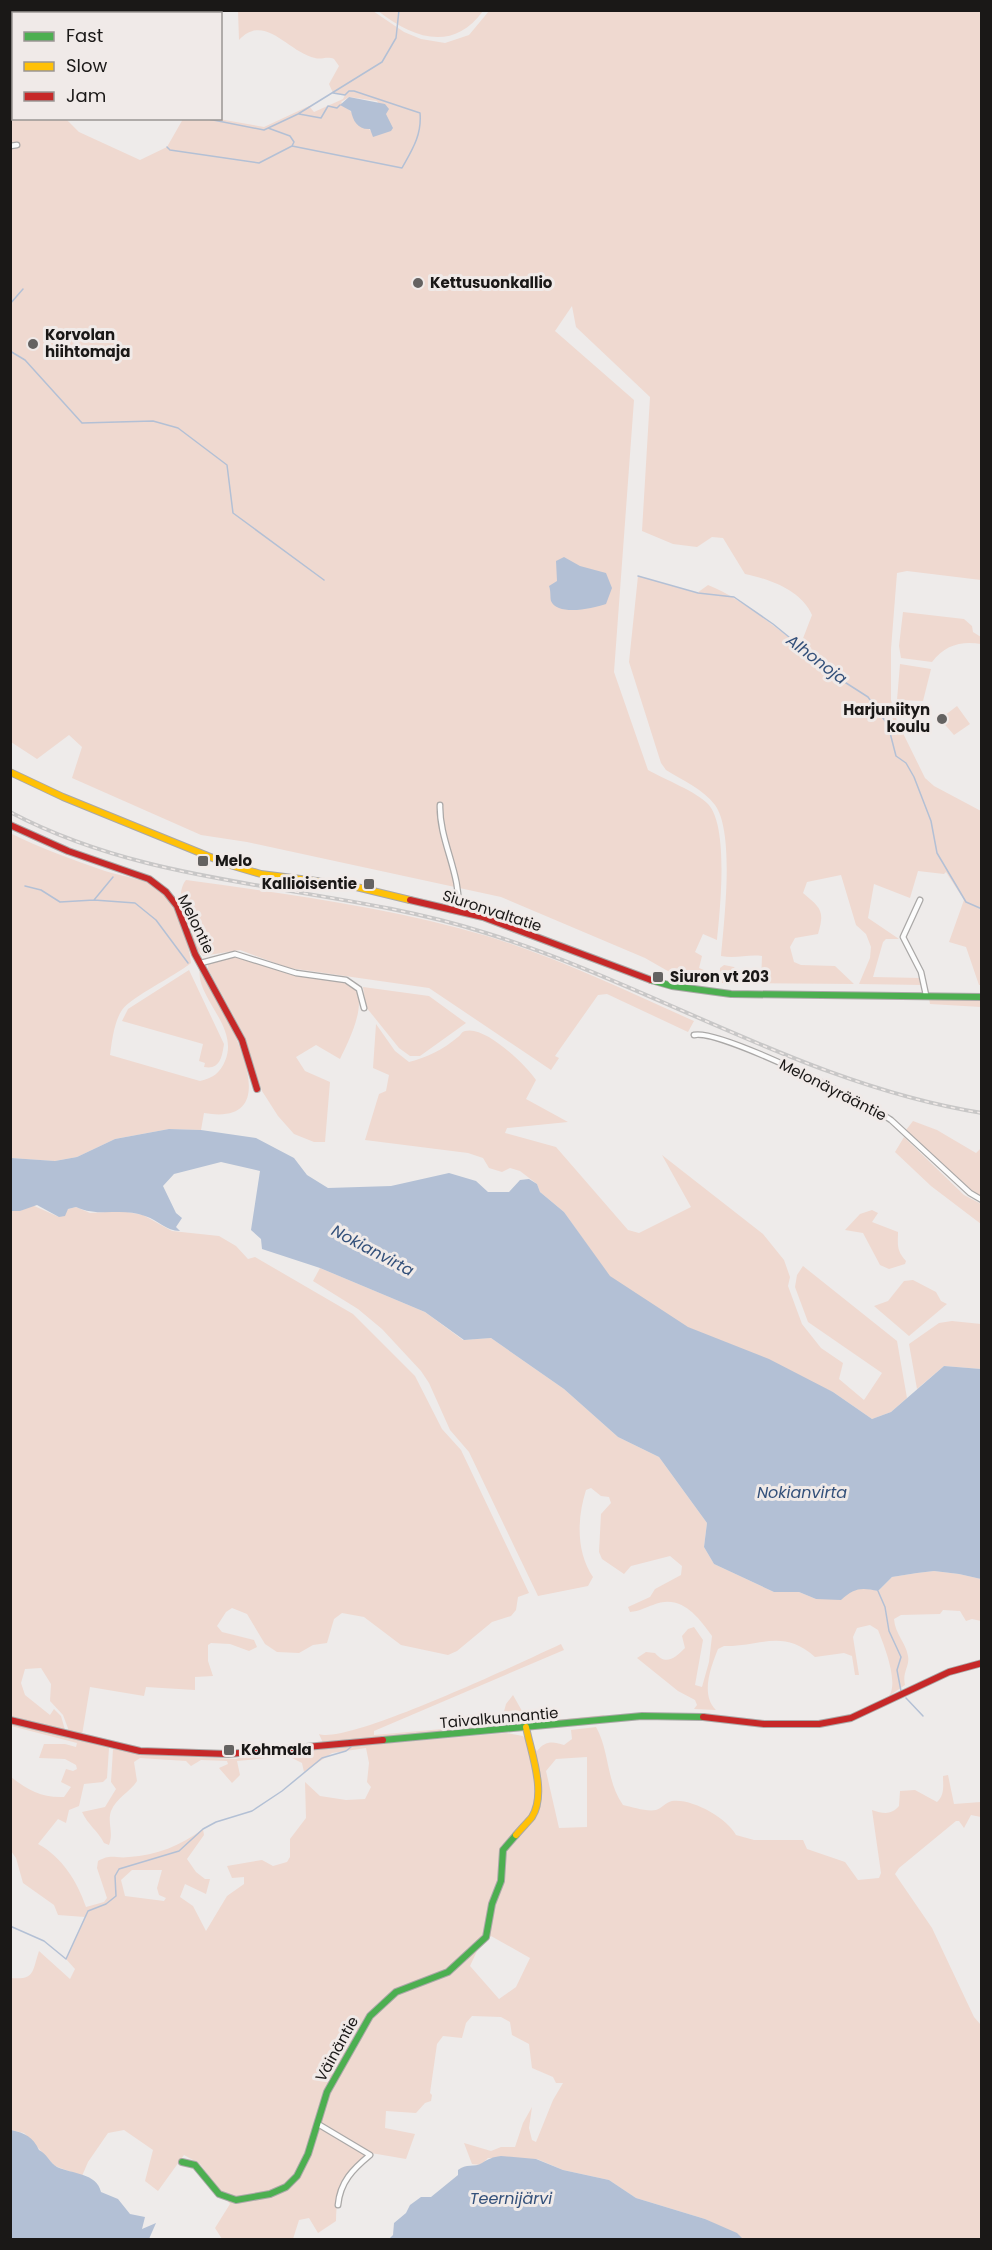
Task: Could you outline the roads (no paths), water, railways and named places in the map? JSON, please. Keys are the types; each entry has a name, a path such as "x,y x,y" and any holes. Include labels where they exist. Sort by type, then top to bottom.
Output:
{"street":[{"name":"Siuronvaltatie","path":"10,772 63,797 230,865 261,873 348,885 458,911 515,928 623,971 691,989 731,994 981,997"},
{"path":"440,805 439,824 459,894 458,911"},
{"name":"Melontie","path":"10,825 158,885 177,906 201,963 242,1040 257,1089"},
{"path":"920,900 903,937 921,972 926,996"},
{"path":"201,963 235,954 296,973 346,980 359,989 364,1008"},
{"name":"Melonäyrääntie","path":"694,1035 704,1035 725,1041 789,1066 877,1110 897,1125 970,1193 981,1200"},
{"name":"Taivalkunnantie","path":"10,1720 119,1747 170,1754 268,1752 526,1727 689,1715 764,1724 819,1724 851,1718 879,1707 949,1672 981,1664"},
{"name":"Väinäntie","path":"182,2162 195,2165 226,2198 243,2200 270,2194 286,2187 297,2176 316,2135 327,2092 370,2016 396,1992 448,1972 486,1937 492,1904 501,1881 503,1850 532,1816 537,1804 538,1789 526,1727"},
{"path":"318,2124 370,2154 348,2175 341,2188 338,2205"}],"water":[{"path":"349,97 385,104 389,109 386,114 393,128 391,131 373,137 370,129 359,126 351,111 340,105"},
{"path":"564,557 580,566 606,573 612,588 606,604 576,610 555,606 551,601 549,586 557,581 556,561"},
{"name":"Nokianvirta","path":"169,1129 201,1130 256,1138 294,1158 307,1175 328,1188 391,1186 449,1173 476,1181 488,1192 509,1192 520,1180 529,1179 537,1184 540,1192 564,1212 610,1276 688,1327 769,1359 833,1392 872,1419 891,1412 944,1366 981,1369 981,1579 934,1571 917,1573 892,1577 878,1591 858,1590 841,1600 816,1599 799,1592 774,1592 714,1564 704,1547 707,1523 659,1457 618,1437 564,1389 491,1338 464,1340 425,1312 320,1268 262,1249 261,1239 251,1230 260,1171 221,1162 174,1174 163,1186 176,1213 182,1218 176,1227 180,1231 170,1229 136,1213 94,1212 76,1207 68,1209 65,1216 59,1217 37,1205 20,1211 11,1211 11,1158 55,1161 77,1157 115,1139"},
{"path":"11,2130 31,2139 57,2167 95,2181 101,2192 118,2199 130,2214 145,2217 142,2229 156,2223 149,2239 11,2239"},
{"name":"Teernijärvi","path":"501,2156 536,2159 563,2170 609,2180 636,2198 705,2219 737,2233 743,2239 389,2239 393,2235 394,2223 406,2213 410,2205 421,2197 431,2197 458,2175 458,2170 461,2168"}],"waterway":[{"path":"213,120 264,130 298,114 382,62 396,38 399,10"},
{"path":"292,146 402,168 418,135 420,113 354,91 349,91 345,95 333,93"},
{"path":"299,114 321,118 328,106 337,108 340,105"},
{"path":"167,147 170,150 259,163 292,146 294,142 290,136 268,128"},
{"path":"10,304 23,289"},
{"path":"10,351 25,360 82,423 153,421 178,428 227,465 233,513 324,580"},
{"name":"Alhonoja","path":"638,576 698,593 734,597 773,624 843,681 868,697 888,725 896,756 906,763 914,777 931,821 937,853 966,902 982,909"},
{"path":"25,886 41,890 60,902 94,900 113,877"},
{"path":"94,900 135,903 156,920 188,963"},
{"path":"878,1591 885,1607 889,1631 901,1657 897,1670 901,1691"},
{"path":"906,1698 923,1716"},
{"path":"10,1926 44,1941 66,1959 88,1911 106,1904 116,1896 115,1876 119,1869 179,1851 203,1829 216,1822 252,1811 282,1791 322,1758 346,1751 351,1747"}],"railway":[{"path":"10,812 67,838 125,857 185,872 366,904 486,933 609,979 731,1032 854,1080 917,1099 982,1113"}],"place":[{"name":"Kettusuonkallio","path":"418,283"},
{"name":"Korvolan hiihtomaja","path":"33,344"},
{"name":"Harjuniityn koulu","path":"942,719"},
{"name":"Melo","path":"203,861"},
{"name":"Kallioisentie","path":"369,884"},
{"name":"Siuron vt 203","path":"658,977"},
{"name":"Kohmala","path":"229,1750"}]}
